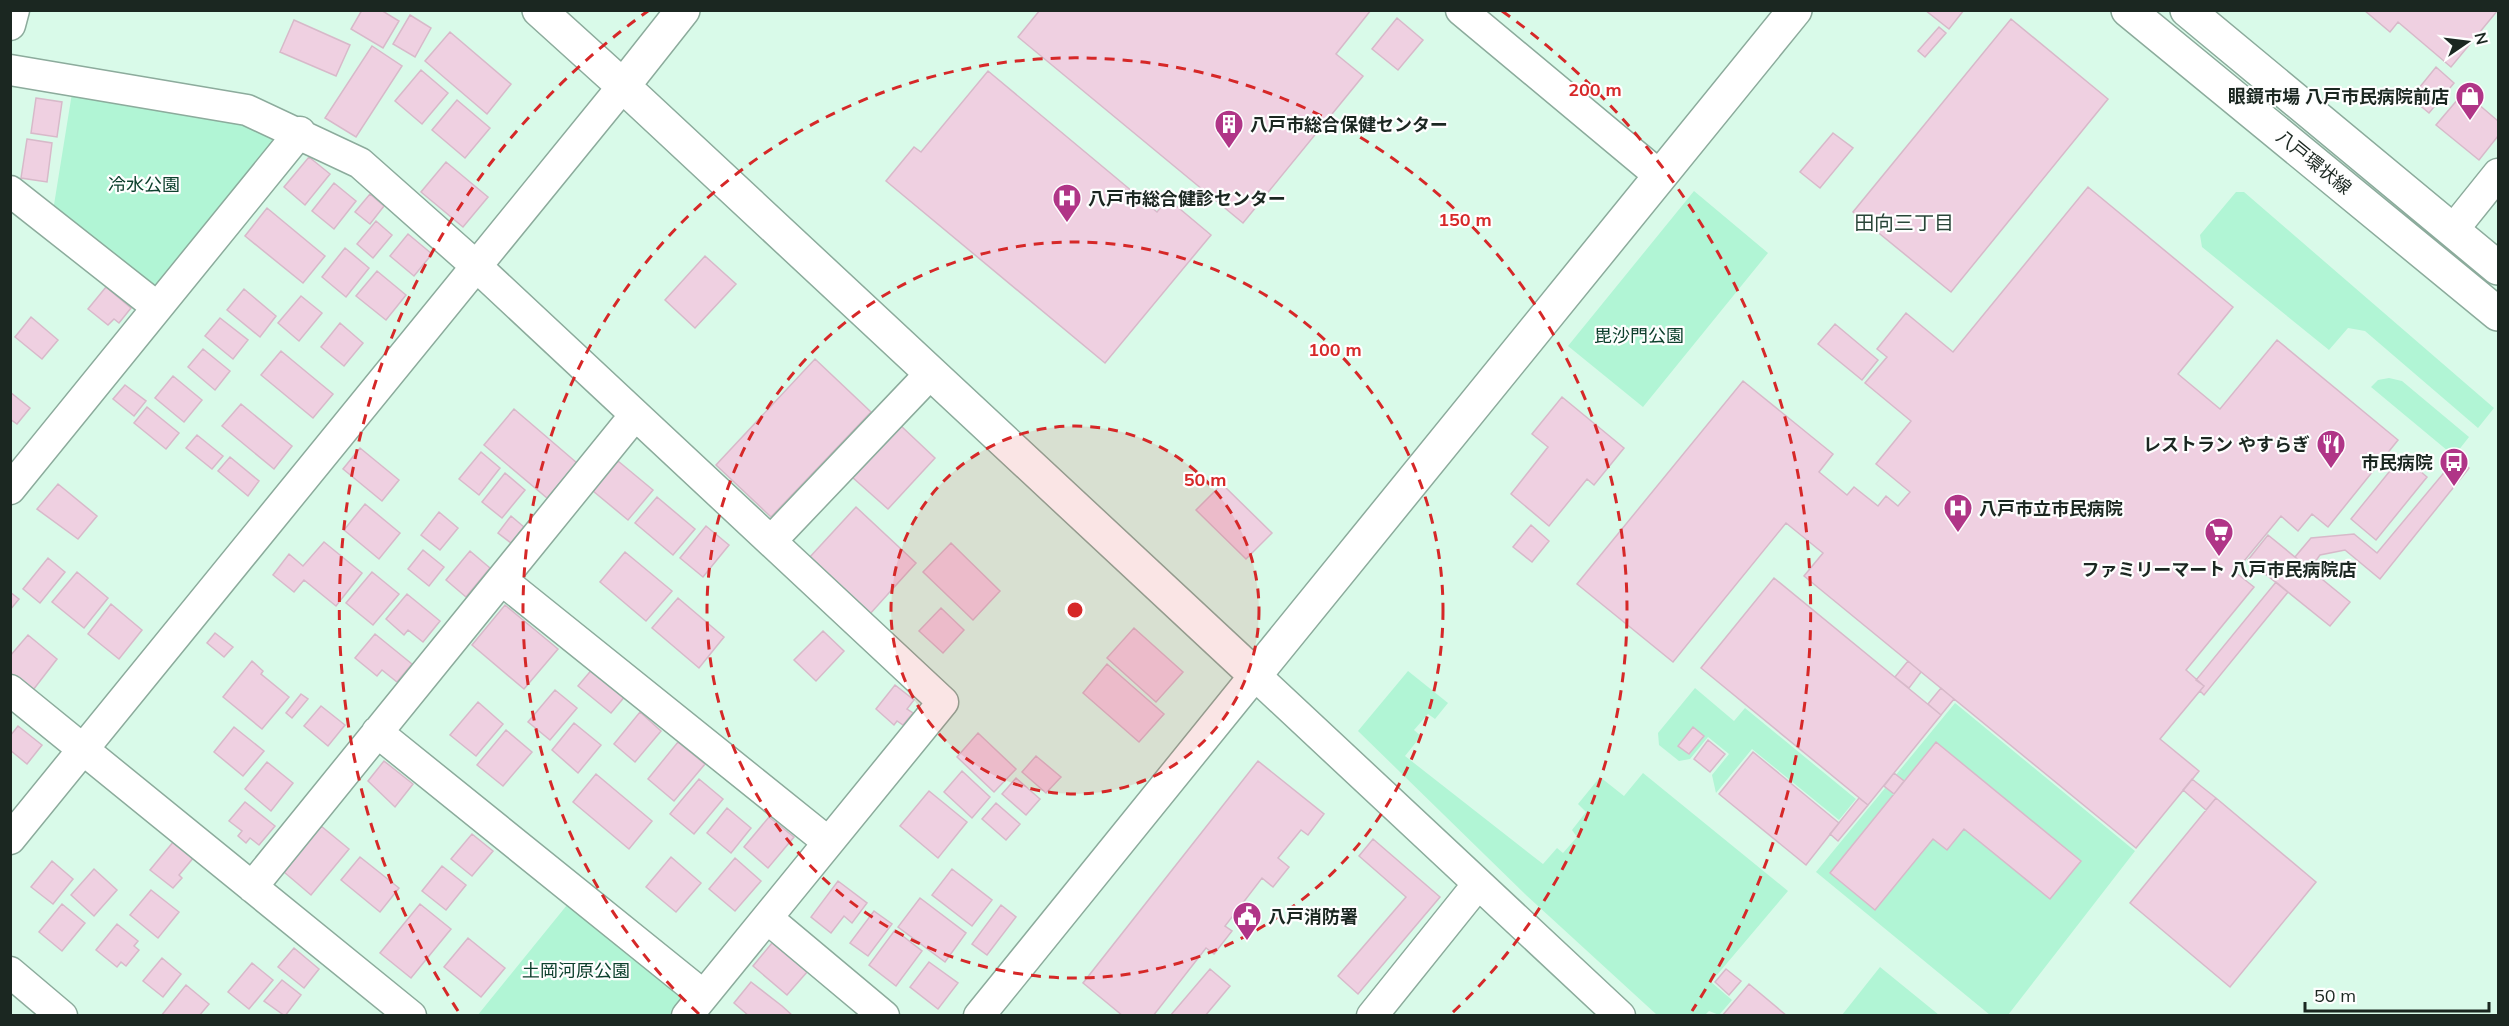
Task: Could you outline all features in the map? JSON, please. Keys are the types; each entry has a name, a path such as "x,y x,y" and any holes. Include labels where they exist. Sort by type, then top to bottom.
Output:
{"street":[{"path":"10,25 15,10"},
{"path":"539,10 1620,1016"},
{"path":"10,839 683,10"},
{"path":"1461,10 1660,176"},
{"path":"980,1016 1795,10"},
{"name":"八戸環状線","path":"2128,10 2499,314"},
{"name":"八戸環状線","path":"2187,10 2499,268"},
{"path":"10,70 247,110 300,132 360,163 475,265 943,702 695,1005 377,732"},
{"path":"10,489 300,132"},
{"path":"2452,230 2499,174"},
{"path":"10,191 157,307"},
{"path":"771,541 930,374"},
{"path":"252,886 634,415"},
{"path":"502,580 828,842"},
{"path":"10,690 411,1016"},
{"path":"1372,1016 1478,884"},
{"path":"767,918 884,1016"},
{"path":"10,972 62,1016"}],"green space":[{"name":"冷水公園","path":"72,93 254,123 271,132 275,147 163,285 149,286 53,211"},
{"name":"毘沙門公園","path":"1694,191 1768,253 1643,407 1568,346"},
{"path":"2236,192 2244,192 2494,408 2478,428 2365,331 2348,328 2329,350 2202,247 2200,235"},
{"path":"2389,378 2402,381 2469,437 2454,456 2371,387 2378,380"},
{"path":"1408,671 1448,703 1435,719 1428,714 1414,730 1421,736 1405,756 1543,864 1557,848 1563,853 1577,837 1572,830 1586,812 1578,804 1600,777 1624,796 1643,773 1788,891 1711,982 1732,1000 1719,1015 1709,1011 1705,1015 1657,1015 1526,895 1358,731"},
{"path":"1695,688 1734,721 1745,708 1856,799 1839,820 1752,749 1716,793 1712,775 1729,754 1708,737 1690,759 1679,761 1659,745 1658,733"},
{"path":"1955,703 2135,851 2008,1015 1990,1015 1816,872"},
{"name":"土岡河原公園","path":"567,905 680,995 681,1006 673,1016 477,1016"},
{"path":"1880,967 1939,1015 1842,1015"}],"building":[{"path":"362,10 381,10 399,21 383,48 351,29"},
{"name":"八戸市総合保健センター","path":"1040,10 1371,10 1336,54 1363,76 1243,223 1018,37"},
{"path":"1925,10 1964,10 1949,29"},
{"path":"2364,10 2498,10 2451,67 2398,22 2390,32"},
{"path":"410,15 431,28 415,57 393,44"},
{"path":"1397,18 1423,40 1398,70 1372,49"},
{"path":"2011,19 2108,99 1951,292 1853,212"},
{"path":"294,20 350,45 336,76 280,52"},
{"path":"1939,27 1946,33 1925,57 1918,51"},
{"path":"450,32 511,84 487,114 425,61"},
{"path":"372,46 402,66 356,137 325,118"},
{"path":"2436,67 2454,83 2429,113 2411,98"},
{"path":"421,70 448,93 422,124 395,101"},
{"name":"八戸市総合健診センター","path":"988,71 1157,212 1168,199 1211,235 1105,363 886,181 914,147 921,152"},
{"path":"2464,92 2498,121 2498,136 2479,160 2436,125"},
{"path":"36,98 62,102 57,137 31,133"},
{"path":"457,100 490,128 465,158 432,130"},
{"path":"1833,133 1853,148 1820,188 1800,172"},
{"path":"27,139 52,143 47,182 21,178"},
{"path":"309,157 330,174 305,205 284,187"},
{"path":"446,162 488,197 463,227 421,192"},
{"path":"334,183 356,201 334,229 312,211"},
{"name":"八戸市立市民病院","path":"2088,187 2233,307 2178,374 2220,409 2277,340 2398,440 2328,527 2312,514 2298,531 2281,516 2235,572 2254,587 2186,670 2204,686 2160,739 2199,771 2136,848 1804,576 1823,553 1786,523 1673,662 1577,584 1743,381 1833,454 1819,472 1847,495 1854,487 1878,506 1886,496 1898,506 1910,492 1876,464 1911,421 1865,383 1887,357 1877,349 1906,313 1953,352"},
{"path":"370,194 384,206 370,224 355,212"},
{"path":"267,208 325,256 303,283 245,236"},
{"path":"376,221 392,235 373,258 357,244"},
{"path":"408,234 432,254 414,276 390,256"},
{"path":"345,248 369,268 346,297 322,277"},
{"path":"705,256 736,284 695,328 665,300"},
{"path":"377,271 406,295 386,320 356,296"},
{"path":"106,287 131,308 119,323 114,319 108,325 88,309"},
{"path":"244,289 276,316 260,337 227,310"},
{"path":"301,296 322,313 299,341 278,323"},
{"path":"31,317 58,340 42,359 15,337"},
{"path":"220,318 248,340 233,359 205,336"},
{"path":"340,323 363,343 344,366 321,347"},
{"path":"1835,324 1878,360 1862,380 1818,344"},
{"path":"203,349 230,371 215,390 188,367"},
{"path":"281,351 333,394 313,418 261,375"},
{"path":"815,359 871,412 771,517 716,465"},
{"path":"173,376 202,400 184,422 155,398"},
{"path":"125,385 146,401 134,416 113,399"},
{"path":"10,392 30,408 17,424 10,419"},
{"path":"1562,397 1624,448 1594,485 1587,479 1549,526 1511,494 1548,447 1532,434"},
{"path":"241,404 292,446 274,469 222,426"},
{"path":"147,407 179,433 166,449 134,423"},
{"path":"514,409 577,463 547,498 484,445"},
{"path":"900,425 935,458 888,509 852,477"},
{"path":"197,435 223,456 212,469 186,448"},
{"path":"360,448 399,480 382,501 343,469"},
{"path":"481,452 500,468 479,495 459,479"},
{"path":"2402,456 2427,477 2376,540 2351,519"},
{"path":"230,457 259,481 248,496 218,471"},
{"path":"2457,457 2469,468 2380,579 2345,550 2320,555 2310,569 2295,557 2311,538 2354,534 2377,553"},
{"path":"618,461 653,490 628,520 593,491"},
{"path":"505,473 525,490 502,518 482,502"},
{"path":"58,484 97,516 78,539 37,509"},
{"path":"1222,484 1272,533 1246,559 1196,510"},
{"path":"657,497 695,529 673,555 635,523"},
{"path":"365,504 400,533 379,559 344,530"},
{"path":"856,507 916,563 869,615 809,558"},
{"path":"439,512 458,528 440,550 421,535"},
{"path":"511,516 524,527 511,543 498,533"},
{"path":"1531,525 1549,541 1532,562 1513,547"},
{"path":"706,526 729,545 703,577 680,558"},
{"path":"2268,535 2350,602 2330,626 2248,560"},
{"path":"324,542 362,573 336,606 304,580 294,592 273,575 289,554 303,566"},
{"path":"951,543 1000,591 973,620 923,572"},
{"path":"423,550 444,567 429,586 408,569"},
{"path":"470,551 490,568 466,597 446,580"},
{"path":"625,552 672,591 646,621 600,582"},
{"path":"48,558 65,572 40,603 23,589"},
{"path":"77,572 108,598 84,628 52,602"},
{"path":"372,572 399,594 373,625 346,603"},
{"path":"1774,578 1941,715 1868,805 1701,668"},
{"path":"2276,582 2288,592 2204,695 2200,691 2204,686 2196,680"},
{"path":"10,592 19,599 10,610"},
{"path":"407,594 440,621 423,642 408,630 404,635 386,619"},
{"path":"678,598 724,637 699,668 652,628"},
{"path":"111,604 142,630 119,659 88,634"},
{"path":"505,605 558,649 524,689 472,645"},
{"path":"941,608 964,630 943,653 919,631"},
{"path":"1134,628 1183,672 1156,702 1107,658"},
{"path":"823,631 844,651 816,681 794,660"},
{"path":"215,633 233,647 224,657 207,643"},
{"path":"375,634 412,664 397,682 382,670 377,676 355,658"},
{"path":"28,635 57,659 30,694 10,678 10,656"},
{"path":"252,661 263,671 261,674 289,697 262,729 223,697"},
{"path":"1908,661 1921,672 1909,688 1895,677"},
{"path":"1107,664 1164,714 1139,742 1083,693"},
{"path":"594,667 626,695 611,713 578,686"},
{"path":"895,685 914,700 907,709 913,713 903,725 897,721 894,725 876,709"},
{"path":"1941,688 1954,699 1941,715 1928,704"},
{"path":"555,690 577,708 550,740 528,722"},
{"path":"301,694 308,699 292,718 286,713"},
{"path":"478,702 503,724 476,756 450,735"},
{"path":"321,706 345,725 328,746 304,726"},
{"path":"640,712 661,731 635,762 614,744"},
{"path":"574,723 601,745 578,773 552,750"},
{"path":"18,726 42,745 27,764 10,750 10,736"},
{"path":"234,727 264,751 243,776 214,752"},
{"path":"1693,727 1704,736 1689,754 1678,746"},
{"path":"506,730 532,752 503,786 477,765"},
{"path":"978,733 1016,769 994,792 957,757"},
{"path":"1708,740 1725,754 1710,772 1694,759"},
{"path":"678,742 705,764 674,801 648,779"},
{"path":"1936,742 2081,861 2050,899 1964,829 1947,850 1933,839 1875,910 1830,873"},
{"path":"1753,752 1839,823 1806,865 1719,794"},
{"path":"1036,756 1061,777 1046,793 1022,772"},
{"path":"384,761 413,784 395,807 368,781"},
{"path":"1258,761 1324,814 1308,835 1301,830 1278,858 1289,867 1273,887 1262,878 1225,926 1232,931 1214,954 1206,948 1153,1016 1123,1016 1083,983"},
{"path":"267,762 293,783 271,811 245,789"},
{"path":"962,771 990,797 972,818 944,792"},
{"path":"1894,773 1904,781 1894,794 1884,786"},
{"path":"596,774 652,821 629,849 573,802"},
{"path":"1016,778 1040,799 1026,815 1002,794"},
{"path":"699,779 723,799 694,834 670,814"},
{"path":"2192,779 2216,798 2206,810 2183,790"},
{"path":"929,791 967,822 938,858 900,826"},
{"path":"1859,798 1868,805 1838,841 1830,834"},
{"path":"2216,798 2316,882 2230,987 2130,903"},
{"path":"245,802 275,826 259,845 250,838 246,843 238,836 242,831 229,821"},
{"path":"996,803 1020,824 1006,840 982,819"},
{"path":"727,808 751,828 731,853 707,833"},
{"path":"769,817 794,837 768,868 744,847"},
{"path":"321,826 349,849 311,895 284,872"},
{"path":"472,834 493,851 472,876 451,859"},
{"path":"1373,839 1440,897 1358,994 1338,976 1406,897 1359,856"},
{"path":"174,841 194,857 179,875 182,878 173,888 150,870"},
{"path":"360,857 399,888 380,912 341,880"},
{"path":"671,857 701,883 676,912 646,887"},
{"path":"735,858 761,881 735,911 709,889"},
{"path":"52,861 73,879 53,904 31,887"},
{"path":"442,866 466,885 446,910 422,891"},
{"path":"94,869 117,890 94,916 71,895"},
{"path":"952,869 992,900 972,926 932,895"},
{"path":"838,881 867,903 852,923 844,916 831,933 811,917"},
{"path":"151,890 179,912 158,938 130,915"},
{"path":"920,898 966,933 945,962 898,927"},
{"path":"62,904 85,923 62,951 39,932"},
{"path":"420,904 451,929 411,978 380,953"},
{"path":"1001,905 1016,917 987,955 972,944"},
{"path":"874,911 892,924 868,956 850,943"},
{"path":"117,924 138,941 134,946 139,950 126,966 121,962 117,967 96,950"},
{"path":"895,930 922,951 896,986 869,965"},
{"path":"468,938 505,968 481,997 444,967"},
{"path":"772,943 807,972 787,995 753,966"},
{"path":"294,948 319,969 304,988 278,967"},
{"path":"162,958 181,974 163,997 143,981"},
{"path":"929,962 958,983 938,1009 910,987"},
{"path":"252,963 273,980 249,1009 228,992"},
{"path":"1210,969 1230,986 1205,1016 1170,1016"},
{"path":"1726,969 1741,981 1729,995 1715,982"},
{"path":"282,980 301,995 285,1016 264,1001"},
{"path":"751,982 793,1016 749,1016 734,1003"},
{"path":"1749,984 1787,1016 1722,1016"},
{"path":"186,985 209,1004 199,1016 161,1016"}],"place":[{"name":"眼鏡市場 八戸市民病院前店","path":"2470,122"},
{"name":"八戸市総合保健センター","path":"1229,150"},
{"name":"八戸市総合健診センター","path":"1067,224"},
{"name":"レストラン やすらぎ","path":"2331,470"},
{"name":"市民病院","path":"2454,488"},
{"name":"八戸市立市民病院","path":"1958,534"},
{"name":"ファミリーマート 八戸市民病院店","path":"2219,558"},
{"name":"八戸消防署","path":"1247,942"}],"district":[{"name":"田向三丁目","path":"1904,222"}]}
